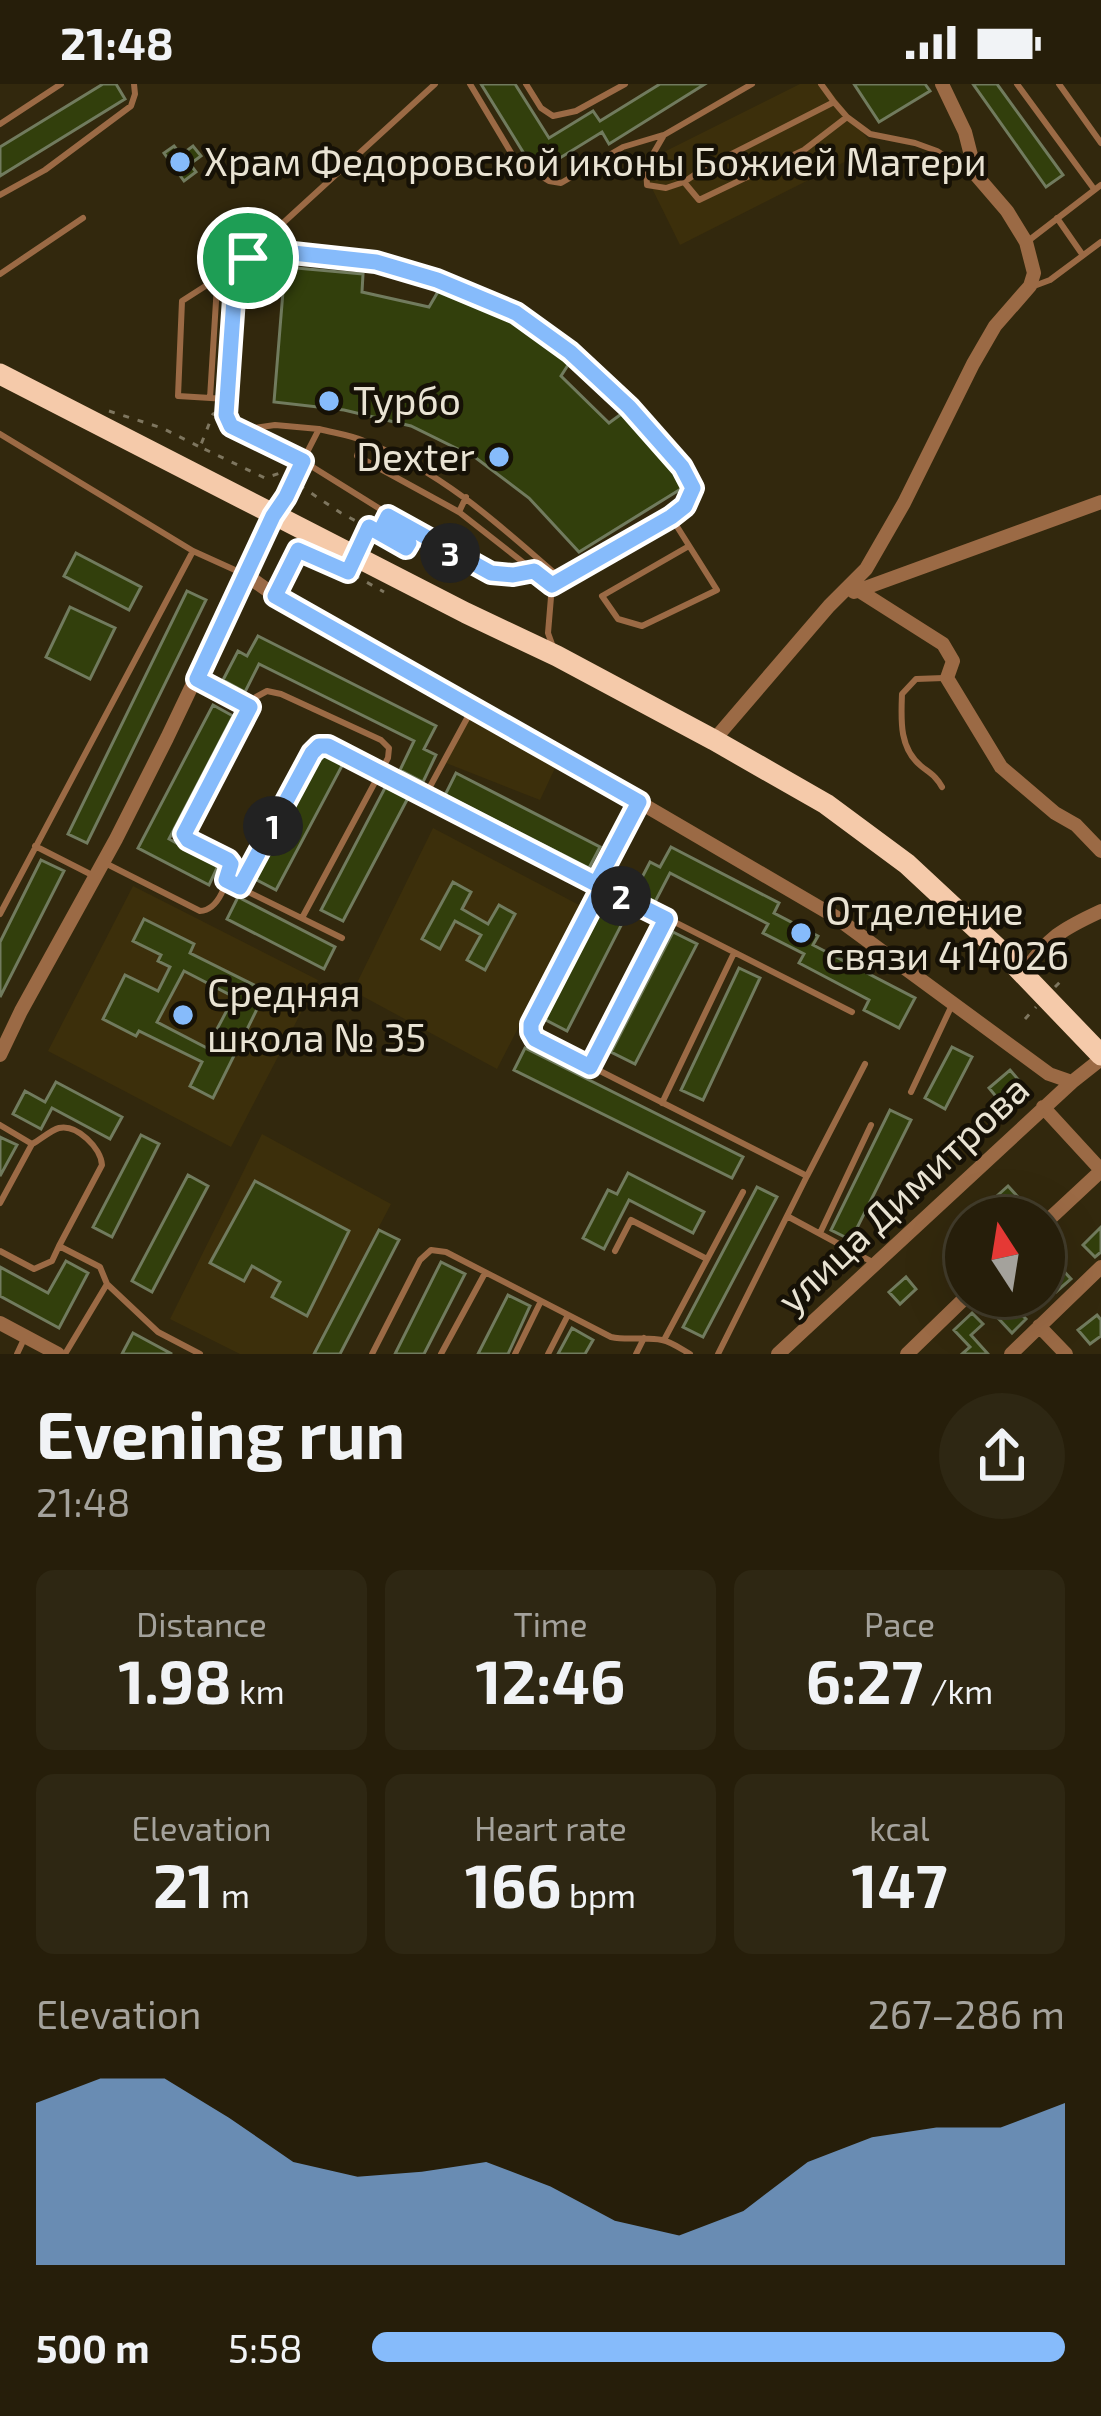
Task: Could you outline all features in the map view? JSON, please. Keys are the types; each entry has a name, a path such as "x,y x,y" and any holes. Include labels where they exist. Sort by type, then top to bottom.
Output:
{"highway":[{"path":"0,374 556,656 826,804 907,864 1097,1046"}],"street":[{"path":"714,740 866,569 995,326 1030,286 1034,273 1026,242 976,175 964,132 942,84"},
{"path":"829,606 858,590 1101,502"},
{"path":"0,1055 197,679 273,516"},
{"path":"246,575 275,596 834,916 1049,1074 1072,1082"},
{"path":"858,590 943,644 953,661 947,678 1001,767 1076,825 1101,851"},
{"path":"1023,974 1065,927 1101,910"},
{"name":"улица Димитрова","path":"778,1354 1056,1099 1097,1046"},
{"path":"1043,1107 1101,1170 1065,1204"},
{"path":"1011,1354 1101,1267"},
{"path":"907,1354 945,1317"},
{"path":"0,1323 62,1354"},
{"path":"1040,1326 1066,1354"}],"lane":[{"path":"0,124 61,84"},
{"path":"0,195 45,170 131,106 134,84"},
{"path":"256,255 260,245 435,84"},
{"path":"470,84 516,161 561,183 623,147 664,135 752,84"},
{"path":"526,84 553,116 575,111 625,84"},
{"path":"821,84 847,117 870,134 937,151 976,175"},
{"path":"1017,84 1098,187 1026,242"},
{"path":"1059,84 1101,143"},
{"path":"664,135 646,166 647,185 666,188 834,102"},
{"path":"684,182 699,200 804,150 847,117"},
{"path":"0,274 83,218"},
{"path":"1057,218 1082,255"},
{"path":"1030,286 1051,280 1101,242"},
{"path":"534,571 491,573 388,516 303,461 231,426 226,415 235,284 248,258 293,253 376,262 437,280 516,313 570,352 629,407 682,467 693,488 685,506 561,579 551,590 548,633 556,656"},
{"path":"227,403 178,396 182,302 207,285 235,284"},
{"path":"210,398 217,285"},
{"path":"238,430 275,425 362,440 432,474 466,497 561,579"},
{"path":"273,516 319,429"},
{"path":"0,434 193,551 246,575"},
{"path":"362,440 357,456 459,512 551,590"},
{"path":"459,512 466,497"},
{"path":"671,517 717,590 642,626 618,619 602,596 689,546"},
{"path":"0,914 193,551"},
{"path":"942,787 907,750 902,694 916,679 947,678"},
{"path":"197,679 250,707"},
{"path":"34,846 208,911 231,864 184,834 256,697 267,691 281,694 389,748 388,758 302,918"},
{"path":"425,796 472,707"},
{"path":"240,887 312,753 319,746 328,746 852,1012"},
{"path":"639,802 531,1032 535,1039 807,1176"},
{"path":"226,880 342,938"},
{"path":"590,1067 666,919"},
{"path":"662,1103 734,953"},
{"path":"911,1092 952,1005"},
{"path":"718,1354 865,1064"},
{"path":"0,1125 32,1144"},
{"path":"820,1232 871,1125"},
{"path":"0,1203 32,1144 58,1128 67,1128 102,1155 102,1166 52,1261 34,1269 0,1252"},
{"path":"664,1340 743,1192"},
{"path":"787,1216 875,1263"},
{"path":"615,1252 631,1220 707,1258"},
{"path":"59,1246 100,1267 107,1284 158,1332 200,1354"},
{"path":"372,1354 420,1260 431,1250 446,1252 611,1337 664,1340 690,1354"},
{"path":"441,1354 485,1273"},
{"path":"62,1354 107,1284"},
{"path":"515,1354 542,1301"},
{"path":"548,1354 568,1315"},
{"path":"17,1354 25,1336"},
{"path":"636,1354 644,1338"}],"path":[{"path":"200,446 213,414 227,403"},
{"path":"95,406 162,428 265,478 280,473 406,548 409,543 382,528 388,516"},
{"path":"318,514 324,501"},
{"path":"348,572 369,527"},
{"path":"275,596 301,549 383,592"}],"shaded area":[{"path":"800,84 825,84 874,147 680,245 640,164"},
{"path":"470,717 556,766 540,800 446,763"},
{"path":"433,828 581,906 497,1069 353,991"},
{"name":"Средняя школа № 35","path":"133,886 318,980 231,1147 48,1051"},
{"path":"262,1134 391,1204 312,1354 240,1354 170,1319"}],"building":[{"path":"103,84 116,84 125,99 0,176 0,147"},
{"path":"481,84 515,84 549,138 593,111 600,121 660,84 705,84 609,144 602,132 555,161 548,150 530,161"},
{"path":"854,84 925,84 930,91 879,122"},
{"path":"973,84 997,84 1063,175 1046,187"},
{"name":"Храм Федоровской иконы Божией Матери","path":"174,146 181,155 193,146 201,156 190,164 196,172 184,181 164,153"},
{"path":"285,267 363,274 362,292 429,307 439,290 512,321 570,362 561,376 609,423 624,412 684,487 579,552 529,498 476,458 411,426 344,410 274,402"},
{"path":"76,553 141,587 129,610 64,576"},
{"path":"187,591 206,600 87,843 68,834"},
{"path":"70,607 115,628 90,679 46,657"},
{"path":"258,636 436,726 424,749 436,755 423,782 400,770 414,741 259,664 245,692 223,680 238,651 247,656"},
{"path":"213,705 233,716 169,839 218,866 209,885 138,848"},
{"path":"324,754 343,764 276,890 255,879"},
{"path":"456,773 600,847 589,868 445,795"},
{"path":"387,784 409,796 343,921 321,910"},
{"path":"671,847 779,903 774,913 818,936 813,945 915,998 899,1028 864,1010 869,1000 799,963 804,954 763,933 768,924 670,873 655,902 635,891 650,862 660,867"},
{"path":"41,860 64,871 0,997 0,942"},
{"path":"453,882 471,892 462,909 488,924 499,905 515,914 485,970 467,960 481,935 455,921 440,949 422,939"},
{"path":"238,897 335,947 324,969 227,919"},
{"path":"606,898 629,910 567,1031 544,1019"},
{"path":"144,919 194,944 190,953 266,991 213,1098 190,1086 202,1062 103,1019 125,975 158,991 170,967 158,961 161,955 133,941","holes":["184,971 234,997 207,1048 157,1022"]},
{"path":"673,932 697,944 635,1064 611,1052"},
{"path":"739,968 760,978 703,1100 681,1090"},
{"path":"952,1047 972,1057 945,1109 925,1098"},
{"path":"525,1048 743,1157 732,1178 514,1070"},
{"path":"1010,1070 1029,1092 1007,1110 989,1088"},
{"path":"56,1082 122,1117 110,1139 52,1108 41,1129 13,1114 25,1091 45,1102"},
{"path":"890,1110 911,1120 851,1240 831,1230"},
{"path":"141,1135 159,1144 112,1237 93,1227"},
{"path":"0,1137 17,1145 0,1176"},
{"path":"628,1173 704,1212 693,1233 629,1200 604,1249 583,1238 608,1190 617,1194"},
{"path":"188,1175 208,1186 152,1292 132,1281"},
{"path":"255,1181 349,1231 307,1316 272,1297 280,1282 252,1266 244,1281 210,1263"},
{"path":"1008,1186 1017,1196 1016,1197 996,1197"},
{"path":"757,1187 777,1197 703,1337 683,1327"},
{"path":"1101,1227 1101,1252 1095,1257 1083,1245"},
{"path":"379,1230 399,1240 340,1354 314,1354"},
{"path":"66,1261 88,1273 59,1328 0,1296 0,1267 48,1293"},
{"path":"441,1262 465,1274 424,1354 395,1354"},
{"path":"906,1277 916,1289 900,1304 889,1292"},
{"path":"508,1295 530,1306 508,1354 478,1354"},
{"path":"1097,1315 1101,1336 1090,1344 1078,1330"},
{"path":"968,1317 976,1317 983,1324 971,1335 988,1354 962,1354 970,1347 954,1330"},
{"path":"1024,1317 1026,1319 1012,1333 998,1318"},
{"path":"572,1328 593,1340 585,1354 558,1354"},
{"path":"133,1333 172,1354 122,1354"}],"place":[{"name":"Храм Федоровской иконы Божией Матери","path":"180,162"},
{"name":"Турбо","path":"329,401"},
{"name":"Dexter","path":"499,457"},
{"name":"Отделение связи 414026","path":"801,933"},
{"name":"Средняя школа № 35","path":"183,1015"}],"route":[{"path":"248,258 235,284 226,415 231,426 303,461 197,679 250,707 184,834 228,860 226,880 240,887 312,753 319,746 328,746 379,772 596,884 602,887 531,1024 535,1039 590,1067 666,919 602,887 596,884 639,802 275,596 298,550 348,572 369,527 406,548 409,543 382,528 388,516 491,573 534,571 552,585 671,517 685,506 693,488 682,467 629,407 570,352 516,313 437,280 376,262 293,253 248,258"}]}
